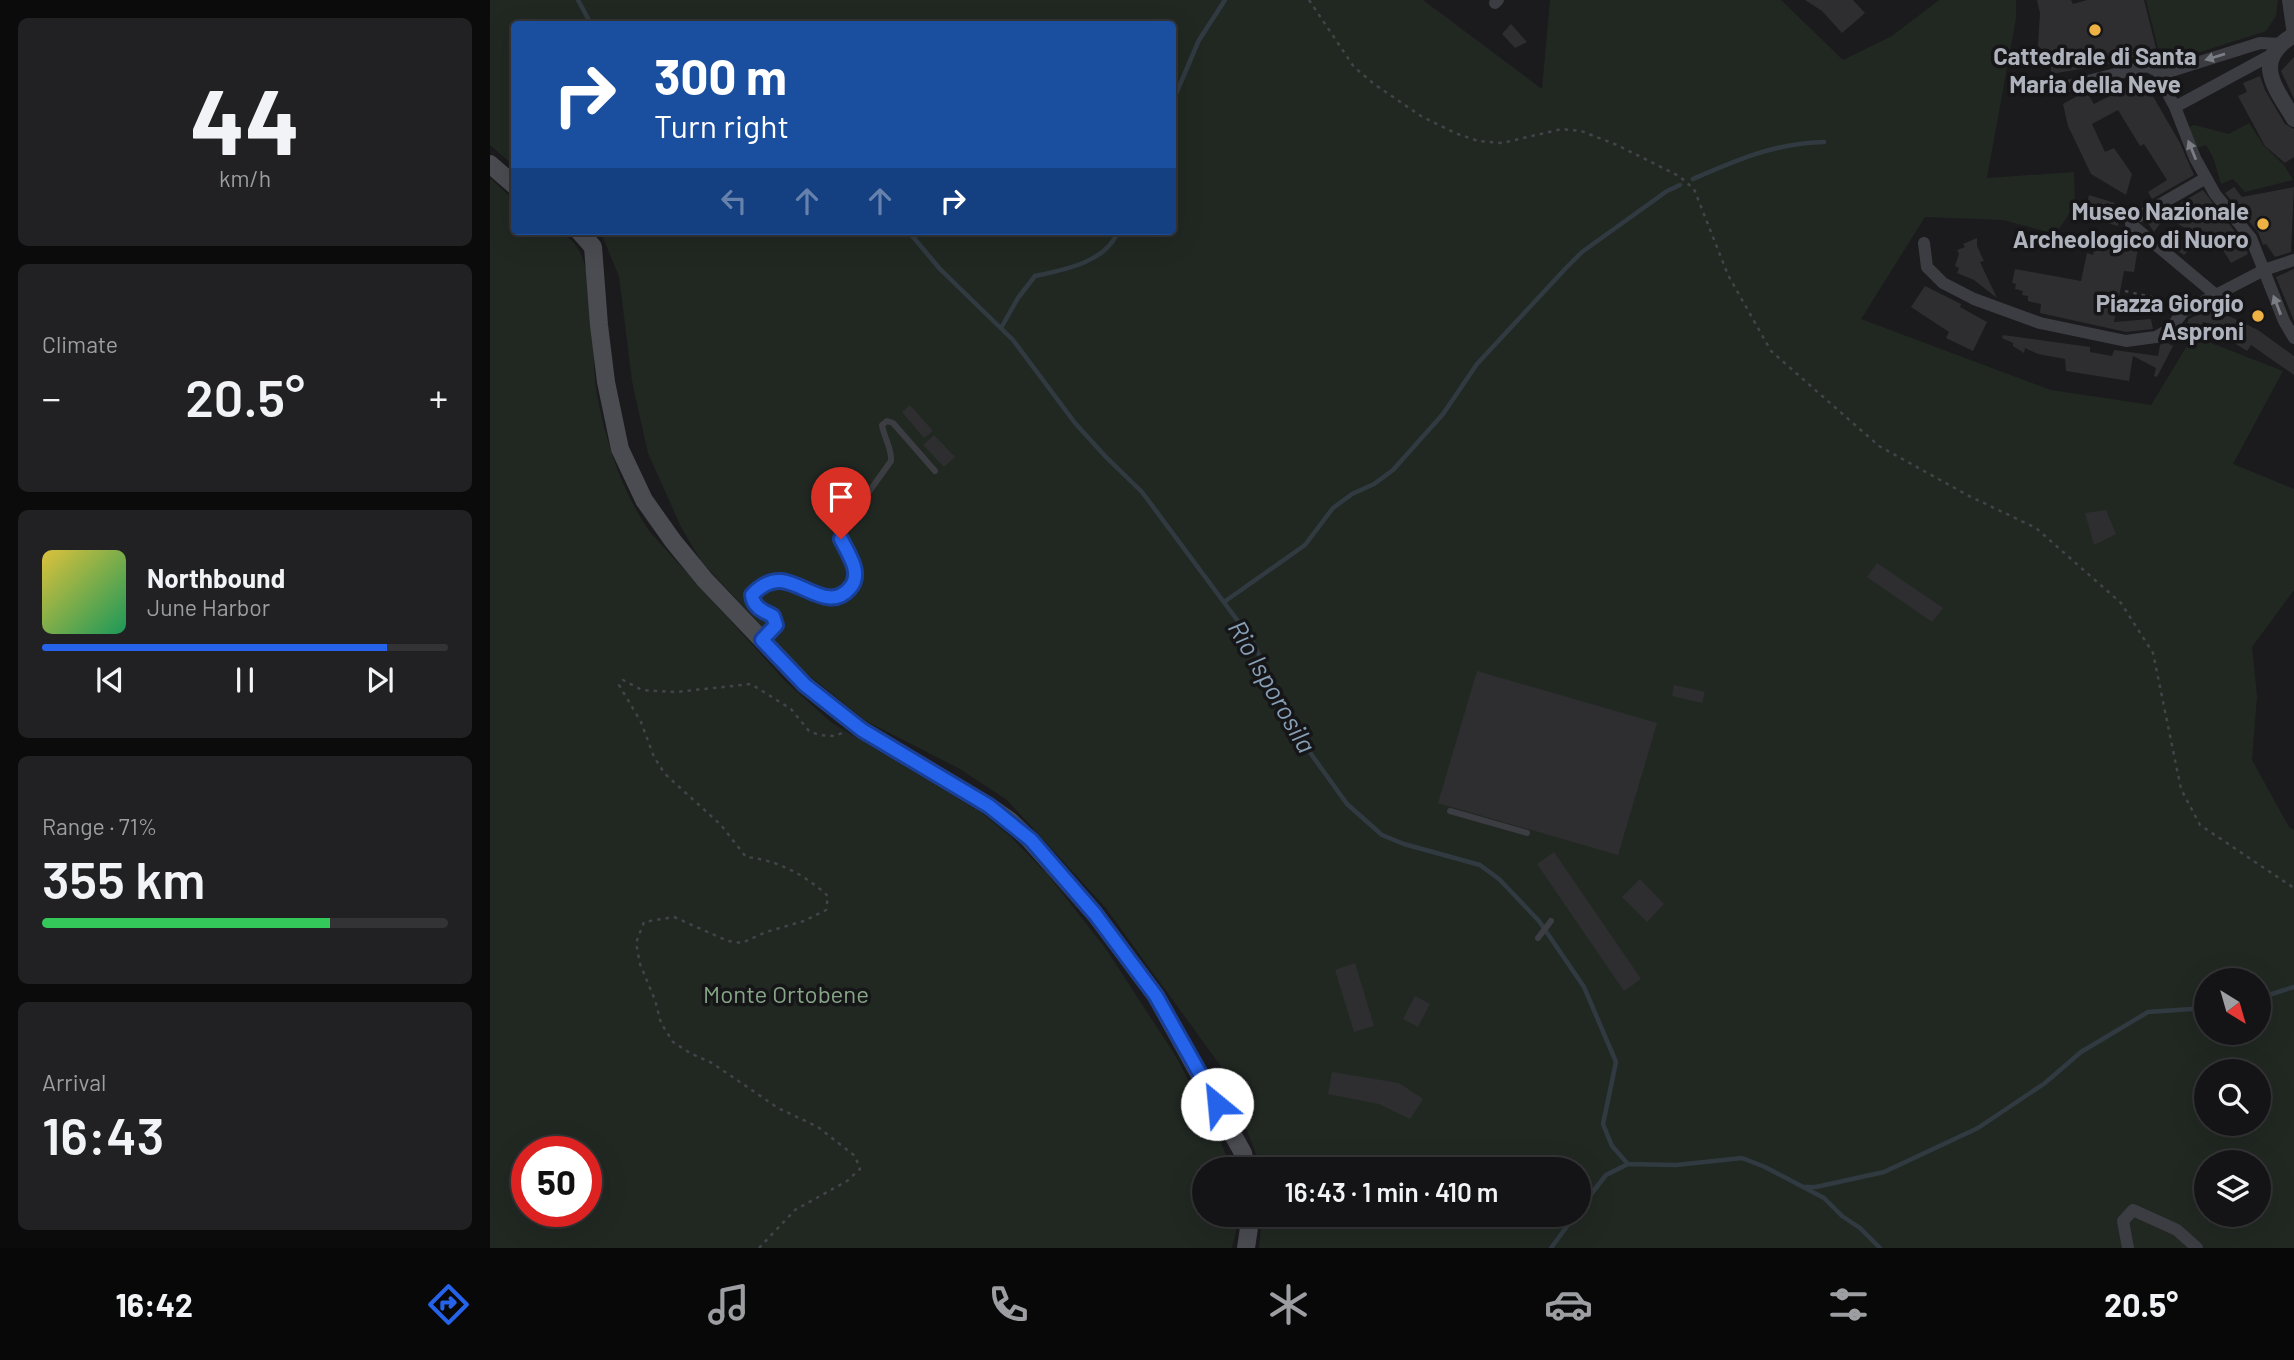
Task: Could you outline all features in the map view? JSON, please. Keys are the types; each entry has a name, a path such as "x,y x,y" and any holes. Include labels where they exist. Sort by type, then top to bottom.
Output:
{"main road":[{"path":"490,164 511,183"},
{"path":"582,235 593,247 598,325 620,449 645,500 673,541 705,580 805,685 862,730 989,806 1031,840 1095,914 1156,996 1244,1157"},
{"path":"1246,1248 1249,1227"}],"street":[{"path":"2288,0 2285,42 2269,68 2271,81 2294,119"},
{"path":"2068,86 2147,66 2163,74 2260,43 2285,42"},
{"path":"2175,107 2285,42"},
{"path":"2163,74 2161,81 2175,107 2195,158 2215,194 2251,238 2284,321 2294,338"},
{"path":"2206,178 2136,220 2216,295"},
{"path":"1924,243 1927,267 1943,283 1974,299 2040,323 2126,341 2156,337 2169,329 2183,312 2264,270 2294,260"},
{"path":"2128,1248 2123,1221 2133,1210 2177,1230 2197,1248"}],"lane":[{"path":"762,640 776,625 773,616 758,608 753,601 752,595 757,589 781,581 826,598 838,598 855,582 856,572 841,539 843,528 891,461 891,452 882,425 887,421 893,423 935,471"},
{"path":"1450,811 1527,833"},
{"path":"1538,938 1551,921"}],"path":[{"path":"1309,0 1354,67 1421,116 1455,134 1478,141 1502,143 1562,129 1581,131 1617,145 1679,176 1694,190 1728,275 1771,351 1879,446 1969,496 2036,528 2121,603 2153,653 2182,789 2200,825 2294,888"},
{"path":"2125,291 2194,307"},
{"path":"759,1248 795,1210 847,1181 860,1169 855,1156 818,1127 778,1108 712,1063 673,1042 661,1023 640,964 636,943 644,922 674,917 728,941 742,943 766,932 804,921 826,910 828,896 808,878 764,859 747,857 721,825 665,774 619,685 624,680 642,690 676,692 751,684 791,709 809,731 834,736 862,730"}],"green space":[{"path":"490,0 1423,0 1542,89 1550,0 1781,0 1843,60 1892,36 1939,0 2016,0 2016,18 1987,178 2074,172 2075,206 2055,234 2003,220 1925,217 1861,319 2051,390 2151,405 2193,336 2283,371 2233,464 2294,489 2294,590 2252,647 2257,696 2252,760 2289,827 2294,830 2294,1248 1259,1248 1261,1227 1591,1227 1591,1157 1257,1157 1223,1069 1105,907 1007,800 960,769 866,721 800,668 701,561 681,527 648,453 632,381 619,276 602,235 1176,235 1176,21 511,21 511,163 490,145"},
{"path":"2146,0 2278,0 2276,16 2266,31 2191,55 2158,48"},
{"path":"2249,123 2264,146 2284,165 2293,180 2245,192 2233,179 2221,184 2213,157 2206,145 2197,148 2189,127 2194,125 2229,134"},
{"name":"Monte Ortobene","path":"490,178 511,197 511,235 563,235 571,240 580,252 590,290 595,378 605,431 623,484 650,532 787,683 832,723 982,813 1011,837 1048,875 1106,949 1175,1055 1227,1157 1192,1157 1192,1227 1237,1227 1232,1248 490,1248"}],"building":[{"path":"1805,0 1853,0 1865,13 1842,33 1822,11"},
{"name":"Cattedrale di Santa Maria della Neve","path":"2037,0 2071,0 2073,4 2087,0 2144,0 2158,56 2051,74 2050,56 2038,46 2040,13"},
{"path":"1511,24 1527,42 1515,48 1502,34"},
{"path":"2294,57 2294,99 2281,71"},
{"path":"2260,76 2285,124 2294,129 2294,157 2285,163 2265,146 2238,96 2247,92 2243,83"},
{"path":"2143,79 2180,143 2194,175 2152,199 2148,192 2167,180 2144,144 2140,146 2118,110 2092,124 2105,152 2114,148 2132,174 2126,195 2091,174 2068,126 2063,104 2086,91 2094,104"},
{"name":"Museo Nazionale Archeologico di Nuoro","path":"2234,187 2242,197 2294,187 2291,252 2275,257 2266,244 2263,245 2258,232 2225,193"},
{"path":"2203,190 2243,242 2248,254 2231,263 2214,235 2205,244 2200,239 2184,255 2173,248 2190,231 2161,214"},
{"path":"2089,195 2115,203 2107,208 2121,212 2118,226 2084,217"},
{"path":"2157,216 2164,218 2154,232 2147,222"},
{"path":"2109,235 2139,242 2134,272 2124,271 2114,322 2151,319 2153,329 2126,332 2040,313 2041,304 2028,301 2028,296 2022,295 2023,291 2015,289 2016,284 2012,283 2015,269 2081,281 2087,253 2093,255 2094,250 2099,251 2100,247 2107,249"},
{"path":"1977,238 1977,246 1984,261 1980,262 1997,298 1974,280 1957,273 1957,250"},
{"path":"2294,269 2294,321 2276,277"},
{"path":"1925,286 1961,304 1960,307 1987,322 1973,351 1946,338 1949,332 1911,307"},
{"path":"2208,309 2207,311 2231,317 2258,330 2294,356 2294,375 2251,345 2247,351 2228,339 2234,330 2203,322 2201,327 2187,323 2189,319"},
{"path":"2003,335 2090,347 2090,352 2112,356 2114,350 2158,356 2160,345 2165,342 2173,346 2157,377 2154,376 2156,368 2133,356 2129,381 2066,371 2065,359 2038,354 2025,348 2024,353 2002,338"},
{"path":"910,405 933,431 924,438 902,412"},
{"path":"934,435 955,457 944,467 923,445"},
{"path":"2106,510 2116,534 2094,545 2085,513"},
{"path":"1877,563 1943,608 1932,622 1867,577"},
{"path":"1477,671 1657,723 1618,855 1438,803"},
{"path":"1674,685 1705,692 1702,703 1672,696"},
{"path":"1554,852 1641,979 1624,991 1537,864"},
{"path":"1640,879 1664,904 1647,922 1622,897"},
{"path":"1355,963 1374,1026 1354,1032 1335,970"},
{"path":"1415,996 1430,1004 1418,1027 1403,1019"},
{"path":"1332,1072 1399,1083 1423,1099 1410,1119 1379,1104 1328,1094"}],"waterway":[{"name":"Rio Isporosila","path":"578,0 589,21"},
{"path":"1176,94 1199,40 1225,0"},
{"path":"1693,179 1773,149 1824,142"},
{"path":"1224,602 1305,545 1333,508 1393,470 1443,414 1477,364 1582,252 1667,191 1680,185"},
{"name":"Rio Isporosila","path":"911,235 940,269 1013,340 1075,423 1142,492 1252,640 1296,733 1347,804 1382,835 1404,844 1480,865 1499,879 1539,921 1584,987 1616,1062 1603,1124 1612,1146 1628,1164 1676,1165 1742,1158 1824,1198 1880,1248"},
{"path":"1001,328 1018,298 1035,276 1071,267 1095,257 1116,235"},
{"path":"2272,994 2294,987"},
{"path":"1804,1187 1816,1187 1884,1172 1978,1128 2045,1083 2081,1052 2148,1012 2194,1009"},
{"path":"1591,1194 1606,1175 1628,1164"},
{"path":"1551,1248 1566,1227"}],"place":[{"name":"Cattedrale di Santa Maria della Neve","path":"2095,30"},
{"name":"Museo Nazionale Archeologico di Nuoro","path":"2263,224"},
{"name":"Piazza Giorgio Asproni","path":"2258,316"}],"route":[{"path":"841,539 856,572 855,582 848,591 838,598 826,598 781,581 757,589 752,595 753,601 758,608 773,616 776,625 762,640 805,685 862,730 989,806 1031,840 1095,914 1156,996 1217,1104"}]}
